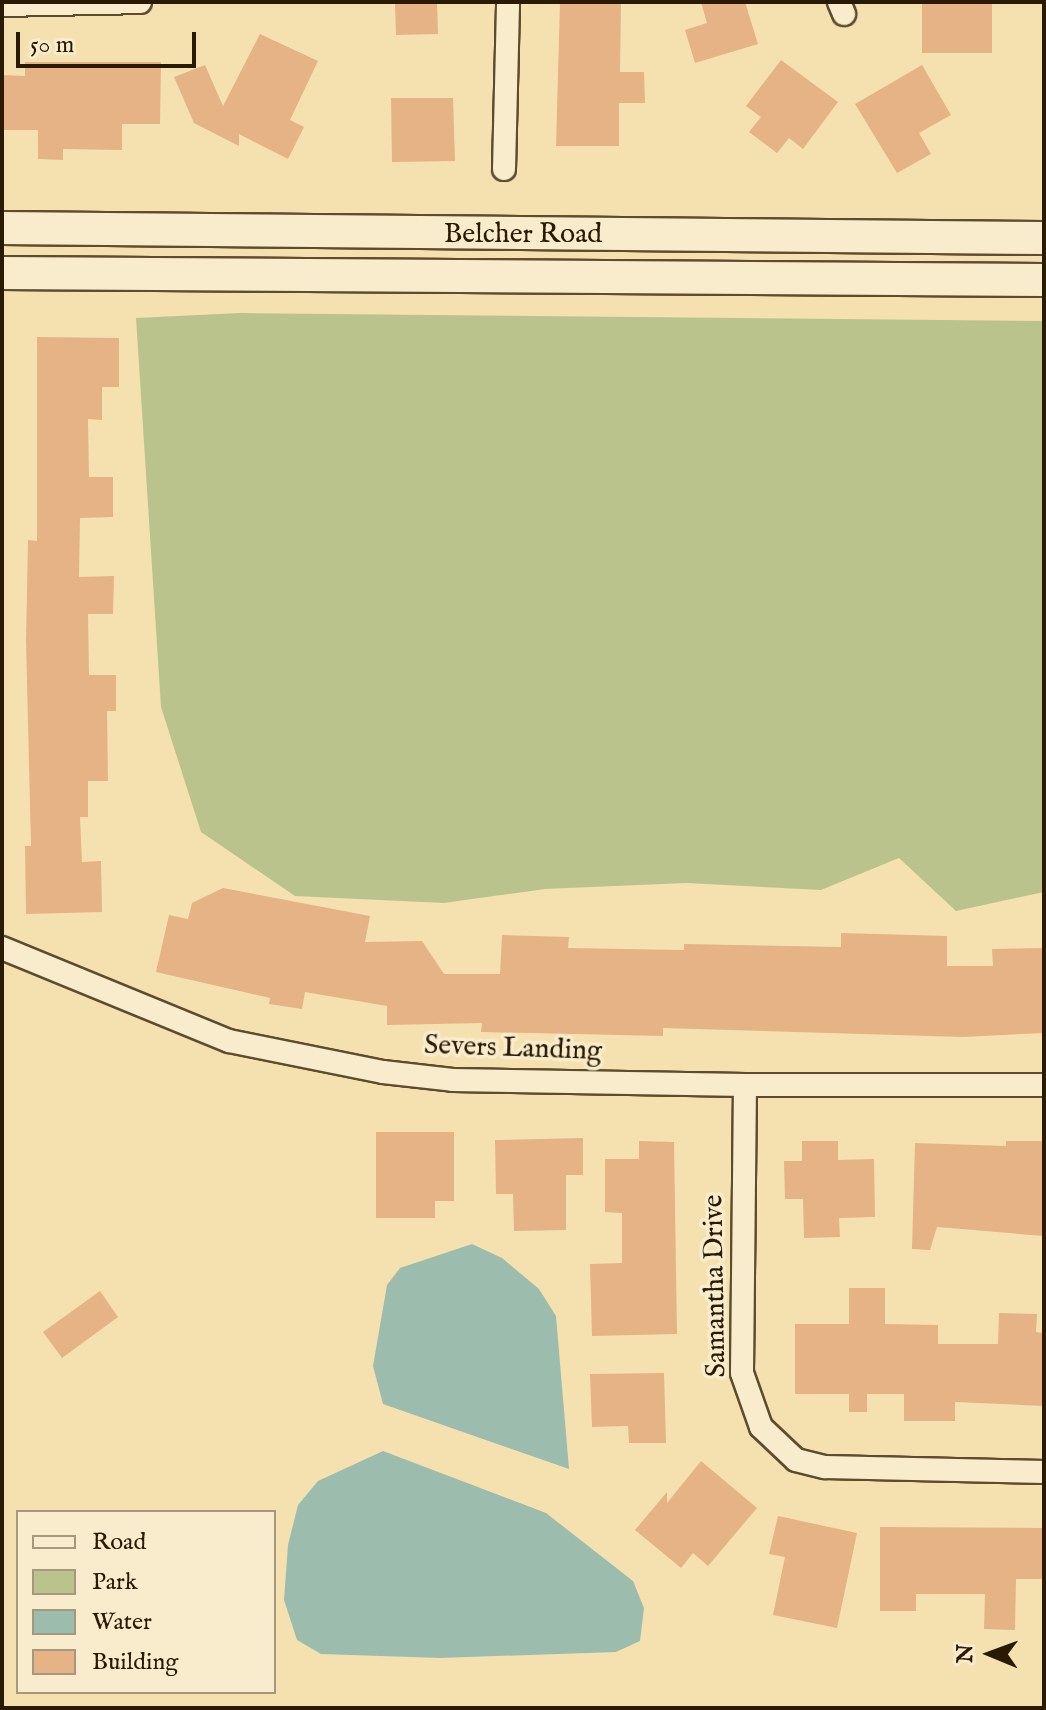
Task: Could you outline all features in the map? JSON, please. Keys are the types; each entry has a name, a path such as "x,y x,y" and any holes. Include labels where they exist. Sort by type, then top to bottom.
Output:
{"main road":[{"name":"Belcher Road","path":"2,228 1044,238"},
{"name":"Belcher Road","path":"2,273 1044,280"}],"street":[{"path":"2,5 140,2"},
{"path":"504,169 508,2"},
{"name":"Severs Landing","path":"2,948 229,1041 383,1072 453,1080 745,1085 1044,1085"},
{"name":"Samantha Drive","path":"745,1085 742,1373 761,1427 796,1460 825,1467 1044,1472"}],"green space":[{"path":"240,313 1044,321 1044,892 956,911 899,858 821,890 686,883 545,889 444,903 295,896 201,832 161,707 136,318"}],"water":[{"path":"472,1244 502,1258 539,1289 556,1316 569,1469 383,1404 373,1366 387,1285 400,1268"},
{"path":"383,1451 546,1513 633,1581 644,1608 640,1641 616,1652 440,1658 321,1654 297,1640 284,1600 288,1545 298,1505 318,1481"}],"building":[{"path":"395,2 437,2 438,34 396,35"},
{"path":"560,2 621,2 620,72 644,72 645,103 619,103 619,146 556,146"},
{"path":"701,2 745,2 758,44 695,63 685,30 707,23"},
{"path":"922,2 992,2 992,53 922,53"},
{"path":"260,34 318,61 290,120 304,127 288,159 239,134 239,146 194,123 174,77 205,65 223,106"},
{"path":"781,60 838,102 803,149 789,138 777,153 749,132 761,117 746,106"},
{"path":"25,62 161,62 160,124 122,124 122,150 63,149 63,160 38,159 38,130 2,130 2,75 25,76"},
{"path":"922,65 951,115 919,133 931,154 897,173 855,104"},
{"path":"391,98 453,98 455,161 392,162"},
{"path":"37,337 119,338 119,387 102,387 102,420 88,419 89,477 113,477 113,517 80,518 79,577 114,576 113,614 88,614 89,675 116,675 116,711 107,711 108,781 88,781 88,817 80,817 82,862 101,861 102,912 26,914 25,846 31,846 26,641 28,540 37,541"},
{"path":"223,888 370,916 365,942 422,941 444,974 500,974 502,935 569,937 568,948 684,950 684,944 841,947 841,933 947,936 947,966 993,966 992,949 1044,948 1044,1033 962,1037 663,1028 663,1036 481,1032 482,1023 387,1025 387,1006 305,992 302,1009 269,1004 270,998 156,972 169,915 188,919 192,903"},
{"path":"376,1132 454,1132 454,1201 435,1201 435,1218 376,1218"},
{"path":"583,1138 583,1175 566,1175 566,1230 514,1231 513,1194 496,1194 495,1140"},
{"path":"639,1141 674,1142 677,1334 592,1336 590,1264 622,1263 622,1213 605,1212 605,1159 639,1159"},
{"path":"802,1141 838,1141 838,1160 874,1159 875,1217 839,1218 840,1237 804,1238 803,1199 785,1199 784,1161 802,1161"},
{"path":"1006,1141 1044,1141 1044,1236 937,1227 930,1250 912,1249 915,1143 1006,1146"},
{"path":"849,1288 885,1288 885,1324 938,1325 938,1344 998,1344 999,1313 1037,1314 1036,1332 1044,1333 1044,1406 955,1402 955,1421 904,1421 904,1394 867,1394 867,1412 849,1412 849,1394 795,1394 795,1324 849,1324"},
{"path":"100,1291 118,1317 62,1358 43,1332"},
{"path":"664,1373 666,1443 629,1443 628,1426 592,1427 590,1374"},
{"path":"701,1461 757,1508 708,1566 693,1553 681,1568 635,1530 667,1492 667,1503"},
{"path":"778,1516 857,1533 837,1628 773,1615 785,1557 769,1554"},
{"path":"880,1527 1044,1528 1044,1579 1016,1579 1015,1630 984,1629 985,1594 916,1594 916,1611 880,1611"}]}
